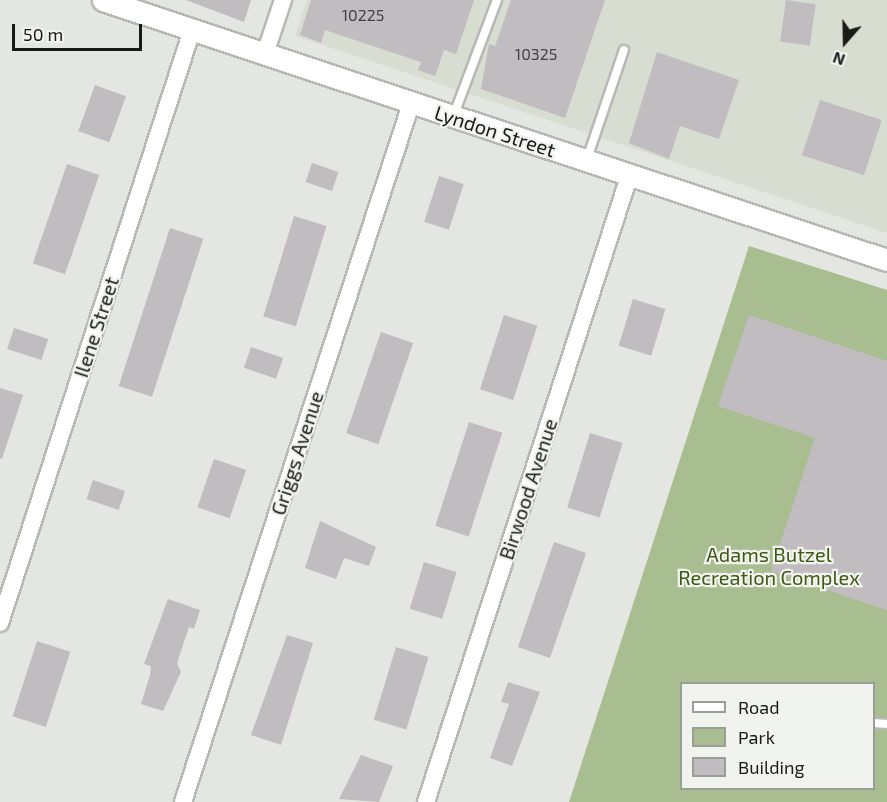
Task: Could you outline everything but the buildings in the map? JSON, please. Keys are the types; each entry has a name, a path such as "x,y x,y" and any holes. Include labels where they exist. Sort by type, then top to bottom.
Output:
{"street":[{"name":"Lyndon Street","path":"103,0 629,177 887,260"},
{"path":"265,54 283,0"},
{"name":"Ilene Street","path":"0,623 192,30"},
{"name":"Griggs Avenue","path":"183,802 411,104"},
{"name":"Birwood Avenue","path":"426,802 629,177"}],"lane":[{"path":"453,117 497,0"},
{"path":"586,162 624,50"}],"shaded area":[{"path":"307,0 887,0 887,233 295,36"}],"green space":[{"name":"Adams Butzel Recreation Complex","path":"749,246 887,290 887,802 569,802"}]}
